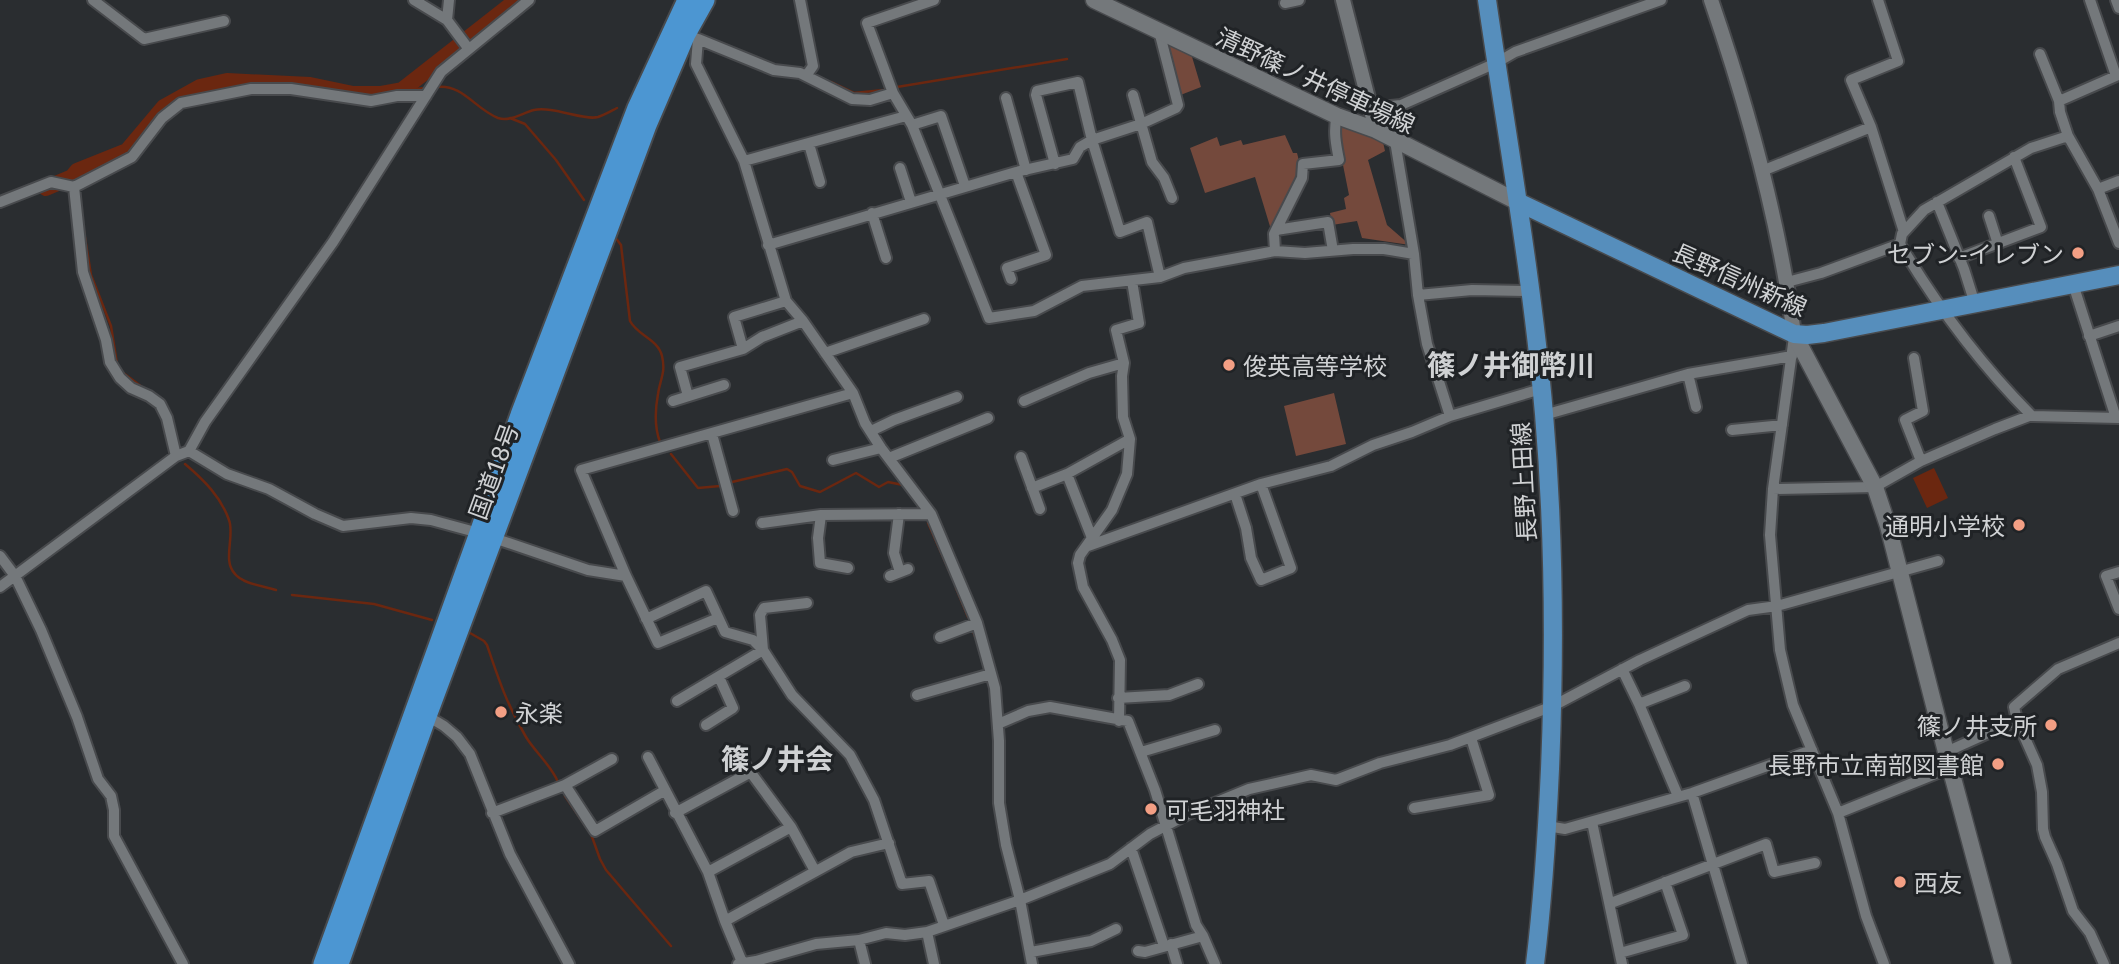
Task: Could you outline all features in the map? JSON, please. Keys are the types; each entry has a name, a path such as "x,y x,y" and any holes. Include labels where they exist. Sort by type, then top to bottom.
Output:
{"highway":[{"name":"国道18号","path":"323,964 647,124 692,36 705,0"},
{"name":"国道18号","path":"487,536 520,415 637,108 680,7"},
{"name":"国道18号","path":"339,964 421,713"}],"main road":[{"name":"清野篠ノ井停車場線","path":"1094,0 1337,116 1376,130 1518,202"},
{"name":"長野上田線","path":"1487,0 1531,291 1544,415 1553,569 1552,706 1547,826 1535,964"},
{"name":"長野信州新線","path":"1518,202 1794,334 1824,333 2119,275"},
{"path":"1794,334 1875,487 1888,526 2003,964"}],"street":[{"path":"93,0 145,39 224,21"},
{"path":"414,0 447,19 465,44"},
{"path":"447,19 449,0"},
{"path":"0,587 176,456 189,451 205,422 333,242 441,72 465,44 529,0"},
{"path":"800,0 813,66 806,76"},
{"path":"934,0 867,23 893,93 909,121 941,194 989,318 1034,311 1082,286 1160,277 1184,268 1275,251 1305,253 1384,249 1414,254"},
{"path":"1285,3 1299,0"},
{"path":"1343,0 1376,130"},
{"path":"1371,108 1401,105 1515,52 1661,0"},
{"path":"1711,0 1731,59 1762,171 1787,282 1794,334 1773,489 1770,536 1780,650 1793,705 1838,813 1866,916 1884,964"},
{"path":"1878,0 1898,61 1851,80 1871,127 1903,232"},
{"path":"2059,101 2116,76 2090,0"},
{"path":"2116,0 2119,8"},
{"path":"768,245 965,186 1073,159 1080,147 1092,140 1142,124 1177,108 1159,32"},
{"path":"692,36 774,70 800,73 852,99 870,100 893,93"},
{"path":"692,36 696,64 744,161 786,301 853,393 865,423 881,448 931,514 977,623 995,688 999,803 1032,958 1091,940 1116,929"},
{"path":"2040,54 2059,101 2068,135 2098,189 2119,243"},
{"path":"1055,164 1037,91 1078,82 1092,140 1120,232 1147,222 1160,277"},
{"path":"0,202 51,182 74,187 132,157 162,118 181,103 251,89 290,89 371,101 431,88"},
{"path":"1133,95 1152,162 1164,178 1172,198"},
{"path":"1006,98 1021,171 1046,255 1007,268 1011,279"},
{"path":"744,161 909,121 941,116 965,186"},
{"path":"1275,251 1274,234 1302,178 1303,164 1339,160 1335,123 1337,116"},
{"path":"1762,171 1871,127"},
{"path":"2032,416 2008,391 1942,310 1900,244 1903,232 1924,210 2031,148 2068,135"},
{"path":"1395,141 1427,344 1450,416"},
{"path":"809,144 820,182"},
{"path":"1959,258 2041,227 2014,157"},
{"path":"900,168 911,202"},
{"path":"2098,189 2119,181"},
{"path":"74,187 83,272 106,340 110,362 120,378 131,388 160,404 167,418 176,456"},
{"path":"1937,202 1975,304"},
{"path":"872,213 886,258"},
{"path":"1989,216 1998,243"},
{"path":"1276,230 1328,222 1332,244"},
{"path":"1787,282 1900,244"},
{"path":"1119,721 1120,660 1083,587 1079,564 1080,555 1112,510 1126,480 1130,439 1123,417 1124,363 1116,330 1139,323 1132,281"},
{"path":"1773,489 1875,487 1921,461 2032,416 2118,418 2073,284"},
{"path":"1418,295 1472,290 1531,291"},
{"path":"743,349 734,317 786,301"},
{"path":"825,353 924,319"},
{"path":"688,396 680,367 743,349 762,337 803,321"},
{"path":"2089,337 2119,326"},
{"path":"1544,415 1688,374 1792,356"},
{"path":"1914,358 1923,411 1905,420 1921,461"},
{"path":"1024,401 1089,373 1124,363"},
{"path":"1688,374 1696,407"},
{"path":"673,401 724,385"},
{"path":"1090,542 1261,484 1331,466 1373,445 1450,416 1541,389"},
{"path":"718,618 658,643 581,470 853,393"},
{"path":"871,431 957,397"},
{"path":"889,458 988,418"},
{"path":"1732,430 1782,425"},
{"path":"712,434 733,511"},
{"path":"1032,488 1067,474 1130,439"},
{"path":"832,460 881,448"},
{"path":"189,451 227,474 269,489 343,526 411,518 431,520 589,570 626,576"},
{"path":"1021,457 1040,509"},
{"path":"1067,474 1090,542"},
{"path":"1235,494 1247,528 1251,558 1261,580 1291,568 1261,484"},
{"path":"898,514 894,553 899,572"},
{"path":"762,523 821,515 931,514"},
{"path":"821,515 818,538 820,563 848,568"},
{"path":"0,556 15,576 41,630 78,717 98,779 111,796 114,836 183,964"},
{"path":"648,757 708,872 740,963 756,961 816,944 859,940 886,933 905,935 927,932 1020,900 1110,864 1150,834 1248,789 1311,775 1336,780 1380,763 1471,738 1552,706 1622,669 1748,610 1777,606 1938,561"},
{"path":"2119,572 2106,576 2119,609"},
{"path":"646,619 706,591 725,632 753,640 763,650 792,695 850,755 874,800 902,884 929,881 944,925"},
{"path":"763,650 760,615 764,608 807,603"},
{"path":"940,637 977,623"},
{"path":"2104,964 2090,933 2074,911 2045,837 2037,765 2014,707 2057,669 2119,643"},
{"path":"677,701 763,650"},
{"path":"1622,669 1640,704 1678,796"},
{"path":"917,695 991,674"},
{"path":"706,724 733,708 719,677"},
{"path":"1118,698 1169,695 1198,684"},
{"path":"1640,704 1685,686"},
{"path":"998,724 1028,710 1050,707 1128,721 1167,825 1196,925 1215,964"},
{"path":"421,713 444,726 470,754 492,813 521,877 569,964"},
{"path":"1838,813 1948,760 2017,720"},
{"path":"1140,752 1215,730"},
{"path":"1414,808 1489,795 1471,738"},
{"path":"1547,826 1565,829 1692,793 1812,750"},
{"path":"492,813 565,785 612,759"},
{"path":"743,762 791,827 815,871"},
{"path":"675,813 751,772"},
{"path":"565,785 595,831 664,791"},
{"path":"1692,793 1742,964"},
{"path":"1592,821 1621,958 1683,935 1665,882"},
{"path":"708,872 791,827"},
{"path":"724,921 851,852 889,843"},
{"path":"1611,903 1766,844 1774,872 1815,863"},
{"path":"1131,848 1177,964"},
{"path":"927,932 934,964"},
{"path":"1138,951 1145,952 1203,936"},
{"path":"859,940 865,964"}],"shaded area":[{"path":"1163,38 1190,50 1201,87 1178,96"},
{"path":"1338,123 1383,142 1385,151 1368,160 1387,225 1410,245 1362,238 1357,221 1332,225 1330,213 1346,209 1344,198 1349,195"},
{"path":"1285,135 1293,153 1297,153 1299,174 1272,233 1255,177 1205,193 1190,148 1217,137 1220,146 1241,140 1243,145"},
{"path":"1334,393 1346,444 1296,456 1284,406"},
{"path":"1934,468 1948,498 1927,508 1913,478"}],"waterway":[{"path":"46,188 72,177 77,171 127,151 164,107 200,87 227,81 310,85 353,94 380,94 402,90 517,0"},
{"path":"897,87 1067,59"},
{"path":"831,82 854,93 884,90"},
{"path":"437,87 454,89 490,114 503,119 542,109 592,118 617,108"},
{"path":"402,90 427,88"},
{"path":"510,118 525,124 556,160 584,200"},
{"path":"83,225 91,275 111,326 117,364"},
{"path":"615,237 621,245 630,321 656,345 662,356 663,372 656,412 660,442"},
{"path":"122,372 142,387"},
{"path":"671,454 698,488 720,486"},
{"path":"185,464 211,489 226,512 231,533 231,569 248,582 276,590"},
{"path":"732,482 787,469 792,472 800,486 820,492 856,473 879,487 888,482 903,485"},
{"path":"928,523 951,575"},
{"path":"956,588 968,617"},
{"path":"292,595 374,604 432,620"},
{"path":"973,631 979,647"},
{"path":"470,633 487,645 519,725 558,782"},
{"path":"565,796 591,834 606,870 671,946"}],"place":[{"name":"セブン-イレブン","path":"2078,253"},
{"name":"俊英高等学校","path":"1229,365"},
{"name":"通明小学校","path":"2019,525"},
{"name":"永楽","path":"501,712"},
{"name":"篠ノ井支所","path":"2051,725"},
{"name":"長野市立南部図書館","path":"1998,764"},
{"name":"可毛羽神社","path":"1151,809"},
{"name":"西友","path":"1900,882"}],"district":[{"name":"篠ノ井御幣川","path":"1511,364"},
{"name":"篠ノ井会","path":"777,758"}]}
